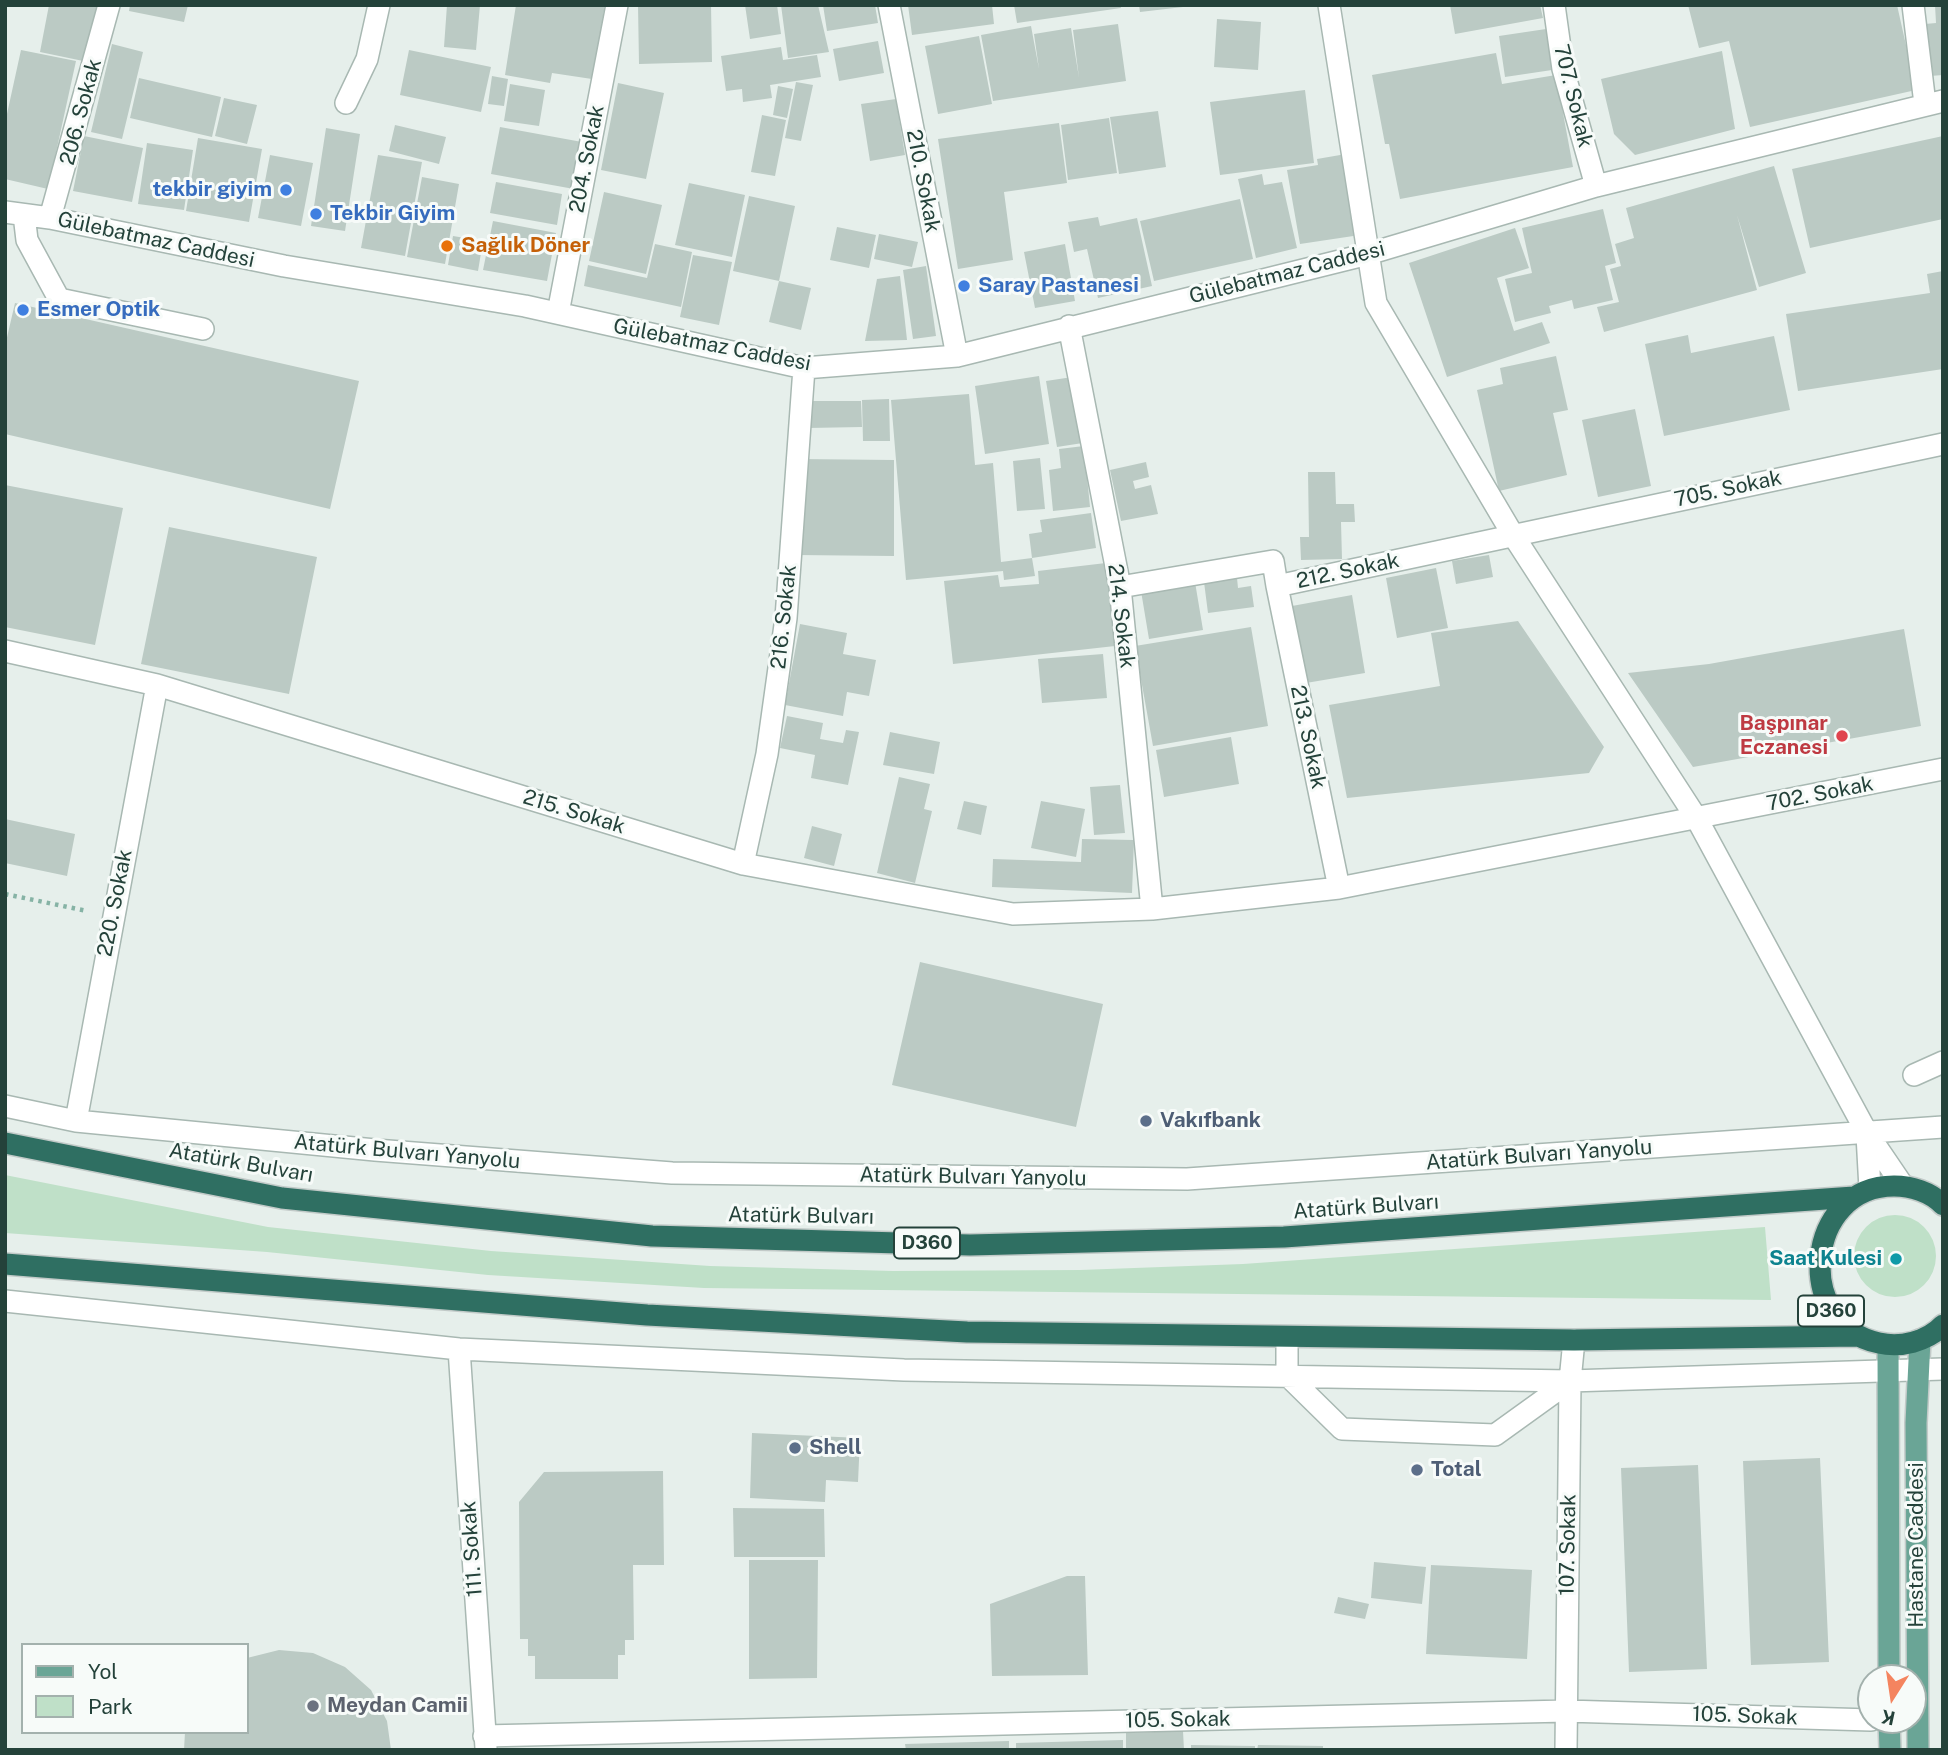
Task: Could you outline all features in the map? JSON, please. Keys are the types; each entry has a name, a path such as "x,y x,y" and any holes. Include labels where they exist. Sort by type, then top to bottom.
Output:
{"highway":[{"name":"Atatürk Bulvarı","path":"5,1143 282,1198 652,1236 970,1245 1284,1237 1912,1188 1943,1189"},
{"path":"1912,1188 1943,1205"},
{"name":"D360","path":"1857,1336 1833,1314 1820,1284 1820,1250 1826,1230 1838,1211 1862,1193"},
{"name":"D360","path":"5,1264 647,1315 967,1332 1574,1340 1857,1336 1888,1345 1920,1340 1941,1328"}],"main road":[{"name":"Hastane Caddesi","path":"1918,1750 1917,1371 1920,1340"},
{"name":"Hastane Caddesi","path":"1888,1345 1889,1664"}],"street":[{"name":"206. Sokak","path":"50,218 109,5"},
{"path":"346,103 367,59 379,5"},
{"name":"204. Sokak","path":"558,313 617,5"},
{"name":"210. Sokak","path":"889,5 957,356"},
{"path":"1329,5 1376,303 1513,535 1697,819 1867,1133 1912,1188"},
{"name":"707. Sokak","path":"1554,5 1563,69 1596,186"},
{"path":"1913,5 1934,103"},
{"name":"Gülebatmaz Caddesi","path":"15,214 50,218 284,266 558,313 804,368 957,356 1069,326 1368,254 1596,186 1934,103"},
{"path":"15,214 59,299 203,329"},
{"name":"214. Sokak","path":"1069,326 1120,587 1152,909"},
{"name":"216. Sokak","path":"743,864 767,754 786,618 804,368"},
{"name":"705. Sokak","path":"1513,535 1943,444"},
{"name":"212. Sokak","path":"1120,587 1273,561 1277,586 1513,535"},
{"name":"213. Sokak","path":"1277,586 1339,888"},
{"name":"215. Sokak","path":"5,651 157,685 743,864 1013,914 1152,909 1339,888"},
{"name":"220. Sokak","path":"76,1121 157,685"},
{"name":"702. Sokak","path":"1339,888 1942,771"},
{"path":"1914,1075 1943,1062"},
{"name":"Atatürk Bulvarı Yanyolu","path":"5,1106 76,1121 375,1150 672,1173 1186,1179 1943,1127"},
{"path":"1862,1193 1867,1133"},
{"path":"5,1301 459,1349 904,1370 1570,1381 1943,1369"},
{"path":"1287,1338 1287,1375 1342,1429 1496,1435 1570,1381"},
{"name":"107. Sokak","path":"1566,1750 1570,1381 1574,1340"},
{"name":"111. Sokak","path":"459,1349 485,1743"},
{"name":"105. Sokak","path":"485,1743 1566,1711 1857,1720"}],"path":[{"path":"5,894 112,916"}],"green space":[{"path":"5,1175 268,1227 491,1251 710,1266 893,1271 1080,1270 1243,1264 1765,1227 1771,1300 704,1288 488,1275 267,1252 5,1233"},
{"path":"1895,1215 1911,1218 1924,1227 1933,1240 1936,1256 1933,1272 1924,1285 1911,1294 1895,1297 1879,1294 1866,1285 1857,1272 1854,1256 1857,1240 1866,1227 1879,1218"}],"building":[{"path":"49,5 100,5 88,62 40,52"},
{"path":"130,5 188,5 184,22 129,11"},
{"path":"447,5 480,5 476,50 444,47"},
{"path":"516,5 605,5 592,79 552,73 550,83 505,75"},
{"path":"638,5 711,5 712,62 639,64"},
{"path":"745,5 777,5 781,34 750,39"},
{"path":"781,5 818,5 829,52 788,58"},
{"path":"823,5 875,5 878,23 827,31"},
{"path":"908,5 992,5 994,24 912,35"},
{"path":"1014,5 1120,5 1121,8 1017,23"},
{"path":"1139,5 1183,5 1183,7 1140,12"},
{"path":"1450,5 1540,5 1543,18 1455,34"},
{"path":"1688,5 1897,5 1916,90 1750,127 1729,41 1699,48"},
{"path":"1935,5 1943,5 1943,75 1930,76 1925,24 1936,23"},
{"path":"1217,19 1261,22 1258,70 1214,67"},
{"path":"1118,24 1126,81 993,101 981,35 1031,26 1039,69 1034,34 1071,28 1079,78 1073,30"},
{"path":"1546,29 1552,70 1505,77 1499,36"},
{"path":"979,36 992,104 938,114 925,46"},
{"path":"878,41 884,73 839,81 833,49"},
{"path":"112,44 143,52 122,139 91,132"},
{"path":"781,47 783,60 817,55 821,77 770,85 772,98 743,102 742,89 726,91 721,56"},
{"path":"21,50 76,61 48,189 5,179 5,123"},
{"path":"409,50 491,67 481,112 400,95"},
{"path":"1722,51 1735,129 1635,155 1614,134 1601,79"},
{"path":"1496,53 1502,84 1556,75 1573,167 1400,199 1389,144 1385,144 1372,75"},
{"path":"492,76 508,79 504,106 488,104"},
{"path":"139,78 221,97 212,137 130,118"},
{"path":"796,82 813,85 801,141 785,138"},
{"path":"618,83 664,93 646,179 601,170"},
{"path":"510,84 545,90 539,126 504,121"},
{"path":"778,86 793,89 787,118 773,115"},
{"path":"1305,90 1314,163 1220,175 1210,102"},
{"path":"224,98 257,105 247,144 215,136"},
{"path":"896,99 905,155 870,161 861,104"},
{"path":"1158,111 1166,167 1119,174 1110,117"},
{"path":"762,115 786,120 775,176 751,172"},
{"path":"1109,118 1117,173 1068,180 1061,125"},
{"path":"1059,123 1067,183 1004,192 1013,260 958,269 938,139"},
{"path":"395,125 446,137 439,164 389,151"},
{"path":"500,127 582,142 574,189 491,174"},
{"path":"326,128 360,134 345,231 311,226"},
{"path":"84,136 143,148 132,202 73,191"},
{"path":"1943,136 1943,219 1810,248 1792,169"},
{"path":"198,138 262,149 249,222 186,211"},
{"path":"147,143 193,150 184,210 138,204"},
{"path":"1346,154 1360,235 1300,244 1287,170 1318,165 1317,159"},
{"path":"270,155 313,163 301,226 258,218"},
{"path":"378,155 422,162 405,256 361,248"},
{"path":"1774,166 1806,273 1759,287 1737,215 1757,290 1604,332 1597,307 1619,302 1610,269 1621,266 1615,244 1634,238 1626,208"},
{"path":"1262,174 1264,185 1282,182 1297,248 1256,258 1238,179"},
{"path":"422,177 459,184 445,264 407,257"},
{"path":"496,182 562,194 557,225 490,213"},
{"path":"689,183 745,195 732,257 675,245"},
{"path":"604,192 662,205 646,274 589,261"},
{"path":"749,196 795,206 779,281 733,271"},
{"path":"1240,199 1253,259 1154,281 1140,221"},
{"path":"1603,209 1616,263 1605,266 1613,300 1574,309 1572,300 1549,306 1551,313 1515,322 1505,279 1532,273 1522,228"},
{"path":"1098,217 1100,226 1137,218 1152,286 1098,298 1087,249 1074,252 1068,222"},
{"path":"493,221 556,233 547,281 483,270"},
{"path":"837,227 876,235 869,268 830,260"},
{"path":"1515,228 1529,268 1497,278 1514,331 1542,322 1550,343 1447,377 1409,263"},
{"path":"879,234 918,242 912,267 874,259"},
{"path":"453,236 483,241 478,271 448,265"},
{"path":"655,244 692,252 681,307 584,286 588,265 647,278"},
{"path":"1065,244 1075,301 1035,308 1024,252"},
{"path":"693,255 732,262 719,325 680,317"},
{"path":"926,266 936,336 913,339 903,270"},
{"path":"1943,271 1943,369 1798,391 1786,314 1930,293 1927,274"},
{"path":"900,276 907,340 865,341 877,279"},
{"path":"779,281 811,288 801,330 769,322"},
{"path":"15,303 359,381 330,509 5,434 5,346"},
{"path":"1688,335 1691,353 1774,336 1790,410 1664,436 1645,344"},
{"path":"1556,356 1568,410 1553,413 1567,475 1499,491 1477,390 1503,384 1500,368"},
{"path":"1039,376 1049,444 985,454 975,386"},
{"path":"1079,376 1089,442 1057,447 1046,381"},
{"path":"969,394 975,465 993,463 1001,562 1032,558 1035,576 1004,580 1003,571 906,580 891,400"},
{"path":"889,399 890,441 863,441 862,400"},
{"path":"807,401 861,401 862,427 808,428"},
{"path":"1635,409 1651,486 1598,497 1582,420"},
{"path":"1084,446 1090,507 1053,511 1049,470 1061,468 1059,449"},
{"path":"1040,458 1045,509 1017,511 1013,461"},
{"path":"798,459 894,460 894,556 797,555"},
{"path":"1146,462 1149,477 1133,481 1135,489 1151,485 1158,514 1121,521 1110,470"},
{"path":"1308,472 1335,472 1336,504 1354,504 1355,522 1341,522 1342,559 1301,560 1300,537 1309,537"},
{"path":"5,485 123,508 95,645 5,627"},
{"path":"1091,513 1096,548 1032,558 1029,534 1042,532 1040,520"},
{"path":"169,527 317,557 289,694 141,664"},
{"path":"1489,555 1493,577 1456,584 1452,561"},
{"path":"1106,563 1115,646 953,664 944,581 998,575 1000,587 1039,584 1038,571"},
{"path":"1436,568 1448,628 1397,638 1386,578"},
{"path":"1237,578 1238,588 1251,586 1254,607 1208,613 1204,582"},
{"path":"1195,582 1203,630 1149,639 1141,591"},
{"path":"1352,595 1365,673 1306,683 1292,606"},
{"path":"1518,621 1604,747 1589,773 1347,798 1329,705 1440,686 1431,633"},
{"path":"800,624 847,633 843,654 876,660 869,696 847,692 843,716 785,705"},
{"path":"1251,627 1268,726 1153,746 1135,646"},
{"path":"1904,629 1921,726 1693,767 1628,673 1709,664"},
{"path":"1103,654 1107,698 1042,703 1038,659"},
{"path":"787,716 823,723 820,739 843,743 846,730 859,732 848,785 811,778 815,755 780,748"},
{"path":"890,732 940,742 934,774 883,765"},
{"path":"1231,737 1239,784 1164,797 1156,750"},
{"path":"899,777 930,784 924,809 932,811 915,883 877,873"},
{"path":"1120,785 1125,833 1094,835 1090,787"},
{"path":"964,801 987,806 981,835 957,829"},
{"path":"1041,801 1085,809 1076,857 1031,848"},
{"path":"5,819 75,834 67,876 5,863"},
{"path":"812,826 842,834 834,866 804,858"},
{"path":"1082,839 1134,840 1132,893 992,887 993,859 1081,862"},
{"path":"920,962 1103,1004 1076,1127 892,1085"},
{"path":"752,1433 860,1438 858,1482 826,1480 825,1502 750,1498"},
{"path":"1820,1458 1829,1662 1751,1665 1743,1461"},
{"path":"1698,1465 1707,1669 1629,1672 1621,1468"},
{"path":"663,1471 664,1565 633,1565 634,1640 625,1640 625,1655 618,1655 618,1679 535,1679 535,1656 528,1656 528,1639 520,1639 519,1502 544,1472"},
{"path":"733,1508 824,1509 825,1557 734,1557"},
{"path":"749,1560 818,1560 817,1678 749,1679"},
{"path":"1374,1562 1426,1567 1422,1604 1371,1598"},
{"path":"1431,1565 1532,1570 1527,1659 1426,1654"},
{"path":"1067,1576 1085,1576 1088,1675 992,1676 990,1604"},
{"path":"1338,1597 1369,1604 1365,1619 1334,1613"},
{"name":"Meydan Camii","path":"279,1650 313,1653 345,1667 371,1690 387,1721 391,1750 184,1750 185,1734 248,1734 248,1658"},
{"path":"1183,1731 1184,1750 1126,1750 1126,1733"},
{"path":"1123,1740 1123,1750 1016,1750 1016,1743"},
{"path":"1009,1741 1009,1750 906,1750 905,1744"},
{"path":"1191,1745 1255,1746 1255,1750 1191,1750"},
{"path":"1258,1745 1323,1746 1323,1750 1257,1750"}],"place":[{"name":"tekbir giyim","path":"286,190"},
{"name":"Tekbir Giyim","path":"316,214"},
{"name":"Sağlık Döner","path":"447,246"},
{"name":"Saray Pastanesi","path":"964,286"},
{"name":"Esmer Optik","path":"23,310"},
{"name":"Başpınar Eczanesi","path":"1842,736"},
{"name":"Vakıfbank","path":"1146,1121"},
{"name":"Saat Kulesi","path":"1896,1259"},
{"name":"Shell","path":"795,1448"},
{"name":"Total","path":"1417,1470"},
{"name":"Meydan Camii","path":"313,1706"}]}
